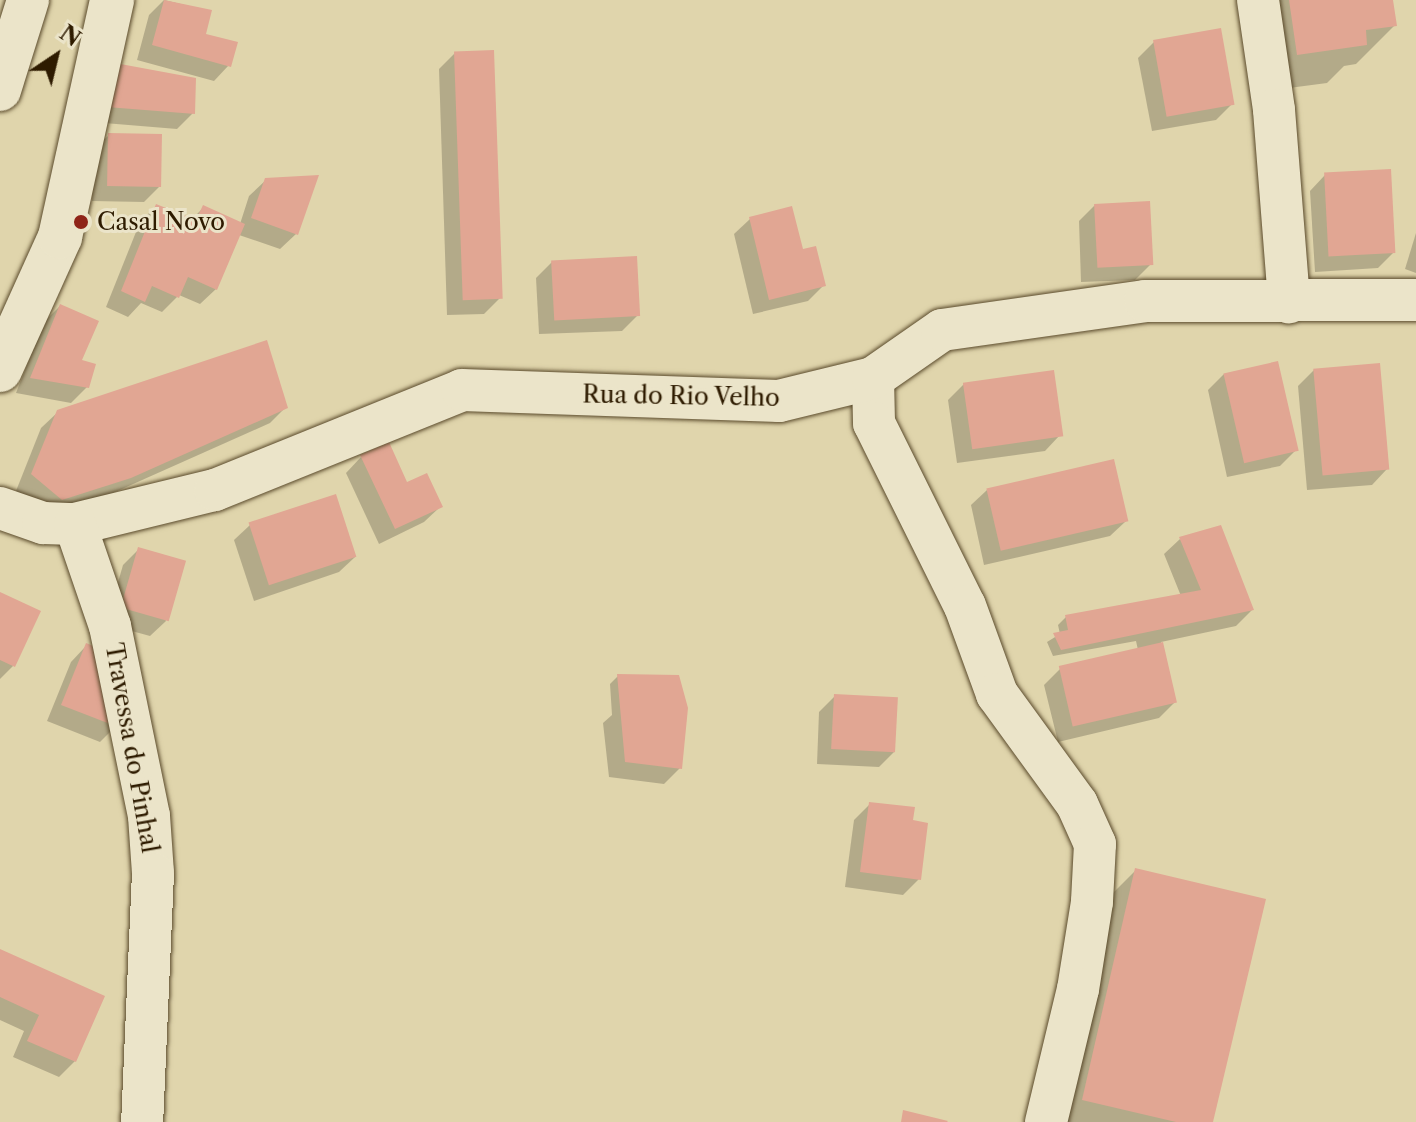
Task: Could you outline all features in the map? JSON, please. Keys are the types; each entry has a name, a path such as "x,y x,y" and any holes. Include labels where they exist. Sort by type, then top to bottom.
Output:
{"main road":[{"path":"0,370 60,237 112,0"}],"street":[{"path":"0,90 28,0"},
{"path":"1258,0 1274,110 1289,302"},
{"name":"Rua do Rio Velho","path":"0,508 43,523 75,524 215,490 462,390 779,401 873,378 942,330 1145,301 1416,300"},
{"path":"873,378 874,423 965,606 997,694 1077,804 1095,844 1092,902 1078,989 1046,1122"},
{"name":"Travessa do Pinhal","path":"75,524 110,626 149,816 153,873 142,1122"}],"building":[{"path":"164,0 212,10 206,34 238,42 231,67 152,45"},
{"path":"1289,0 1393,0 1397,26 1366,30 1367,45 1297,55"},
{"path":"1221,28 1235,105 1167,117 1153,40"},
{"path":"494,50 503,299 463,300 454,51"},
{"path":"115,63 196,78 195,114 107,107"},
{"path":"108,133 162,134 161,187 107,186"},
{"path":"1391,169 1395,253 1328,256 1324,173"},
{"path":"319,175 298,235 251,218 265,178"},
{"path":"1150,201 1153,265 1097,268 1094,204"},
{"path":"156,204 196,220 203,205 245,224 217,290 188,277 179,298 152,286 145,302 121,291"},
{"path":"792,206 803,249 816,246 826,286 769,300 749,217"},
{"path":"637,256 640,316 554,320 551,261"},
{"path":"60,304 99,321 82,360 96,364 89,388 30,378"},
{"path":"267,340 288,408 131,478 62,500 31,474 57,410"},
{"path":"1278,361 1299,451 1244,463 1223,374"},
{"path":"1380,363 1389,470 1323,475 1313,369"},
{"path":"1054,370 1063,436 972,449 963,383"},
{"path":"389,442 407,482 427,473 443,507 395,529 360,455"},
{"path":"1114,459 1128,521 1001,551 986,488"},
{"path":"336,494 356,557 269,585 249,522"},
{"path":"1221,525 1254,610 1061,650 1053,633 1068,630 1065,615 1201,590 1179,537"},
{"path":"138,547 186,561 169,621 121,608"},
{"path":"0,592 41,611 15,667 0,660"},
{"path":"1163,642 1177,702 1073,726 1059,666"},
{"path":"86,643 105,651 118,727 61,705"},
{"path":"617,674 679,675 688,708 682,769 625,762"},
{"path":"834,694 898,697 895,752 831,749"},
{"path":"869,802 915,807 913,820 928,823 921,880 860,872"},
{"path":"1135,868 1266,899 1213,1122 1176,1122 1082,1100"},
{"path":"0,949 105,996 76,1062 27,1041 39,1015 0,997"},
{"path":"903,1110 948,1121 901,1122"}],"place":[{"name":"Casal Novo","path":"81,222"}]}
